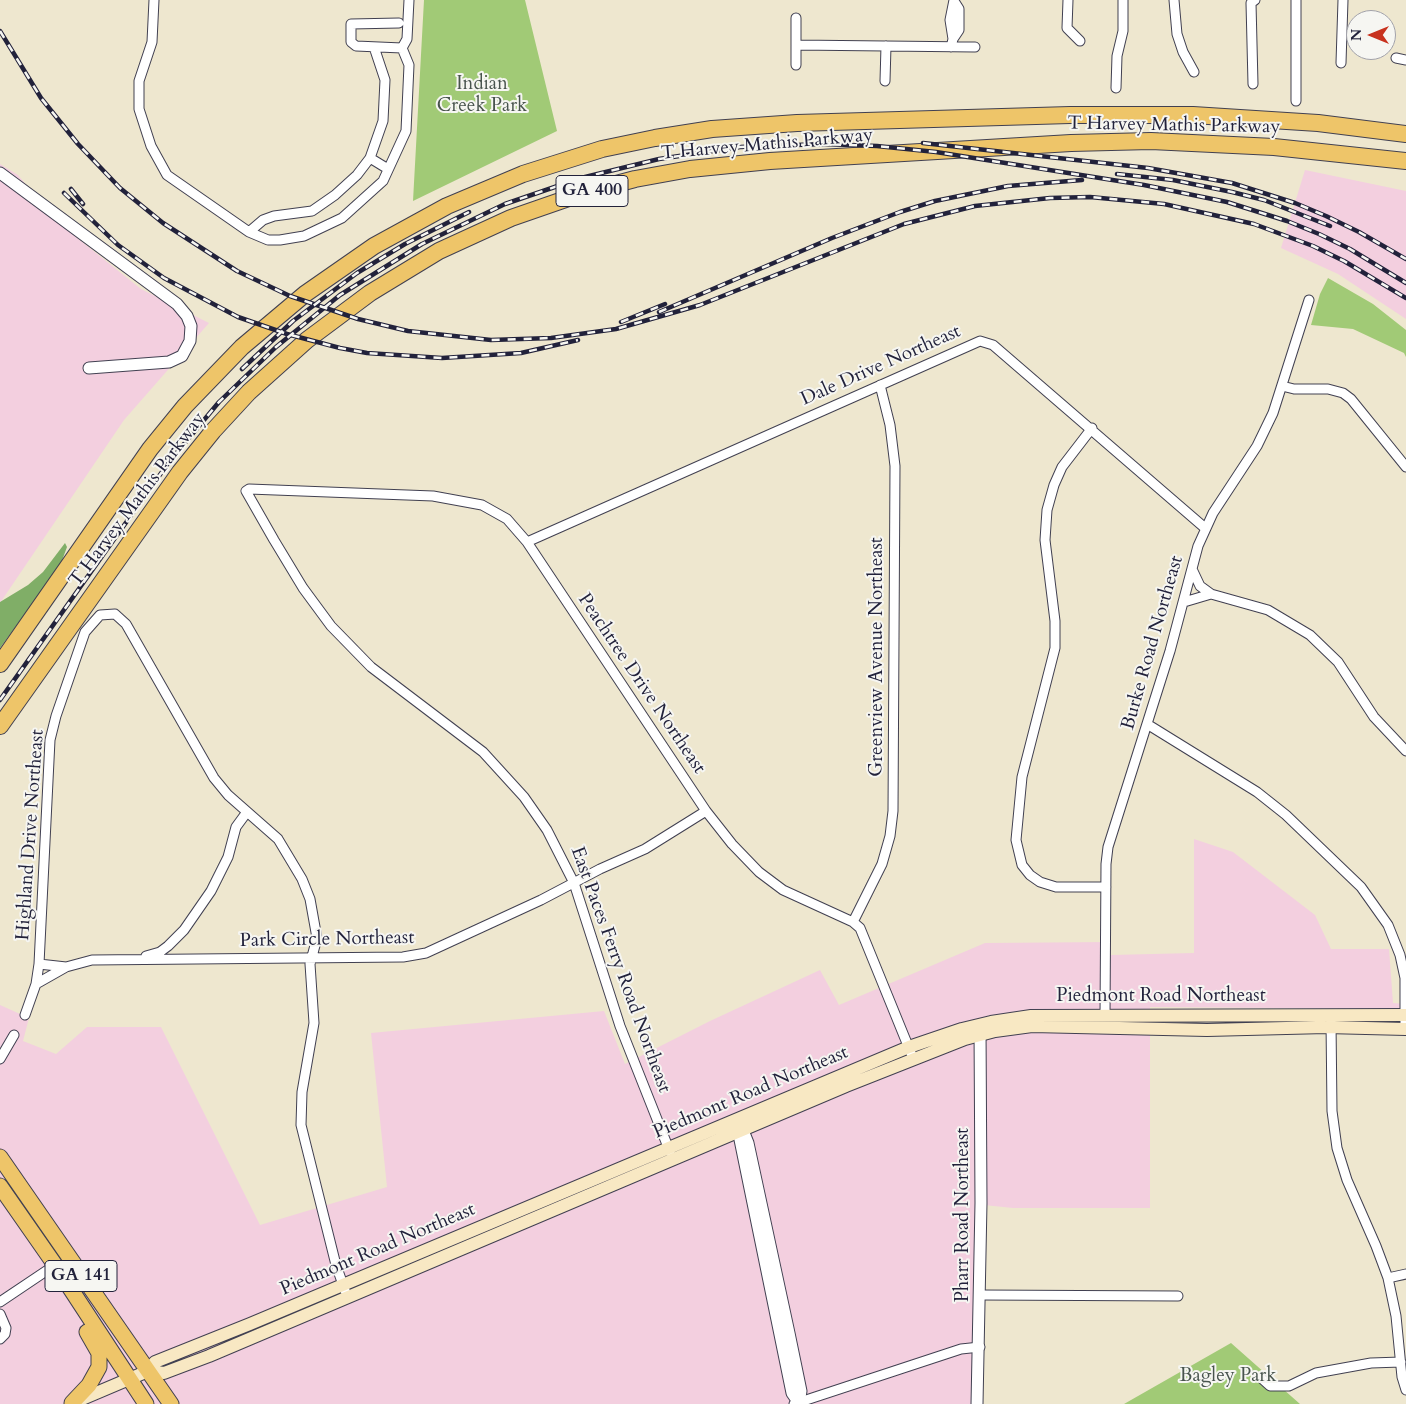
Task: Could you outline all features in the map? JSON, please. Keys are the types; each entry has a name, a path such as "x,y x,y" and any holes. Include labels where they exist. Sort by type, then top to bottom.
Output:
{"highway":[{"name":"T Harvey Mathis Parkway","path":"0,664 150,449 191,400 242,347 305,294 374,246 447,206 506,180 576,156 655,138 712,129 797,123 1070,114 1184,115 1276,120 1406,134"},
{"name":"T Harvey Mathis Parkway","path":"0,726 180,472 213,431 249,392 307,340 370,293 439,252 512,218 586,192 662,174 743,163 1072,143 1151,142 1274,147 1406,161"},
{"name":"GA 141","path":"0,1157 46,1226 172,1404"},
{"name":"GA 141","path":"1,1188 55,1265 146,1404"},
{"path":"64,1279 68,1303 96,1346 99,1364 96,1375 71,1404"}],"main road":[{"name":"Piedmont Road Northeast","path":"980,1030 1032,1026 1207,1030 1405,1015"},
{"name":"Piedmont Road Northeast","path":"71,1404 148,1371 164,1373 345,1290 670,1154 740,1127 911,1053 951,1043 980,1030 1032,1016 1331,1021 1405,1029"}],"street":[{"path":"154,0 152,42 139,81 139,109 151,146 167,175 248,232 268,240 304,236 342,218 383,181 406,131 408,65 402,48 407,39 409,0"},
{"path":"1068,0 1067,28 1080,42"},
{"path":"1116,88 1117,56 1123,31 1123,0"},
{"path":"1174,0 1177,34 1183,52 1194,72"},
{"path":"1253,84 1251,3 1255,0"},
{"path":"1296,0 1296,101"},
{"path":"1341,63 1343,0"},
{"path":"952,43 950,20 954,1"},
{"path":"796,18 796,66"},
{"path":"399,23 351,24 351,42 353,45 402,48"},
{"path":"796,45 886,46 952,43 974,47"},
{"path":"885,82 886,46"},
{"path":"248,232 262,220 274,216 312,211 335,195 357,175 370,158 383,121 385,80 374,47"},
{"path":"1396,58 1406,60"},
{"path":"370,158 388,169"},
{"path":"0,173 177,304 187,316 191,326 190,342 182,356 169,362 155,364 89,368"},
{"name":"Burke Road Northeast","path":"1105,1016 1108,847 1147,724 1205,528 1257,446 1273,413 1309,300"},
{"name":"Dale Drive Northeast","path":"527,542 975,342 986,341 1092,428 1205,528"},
{"name":"Greenview Avenue Northeast","path":"853,922 882,864 890,836 893,811 895,466 890,425 880,385"},
{"path":"1282,386 1294,390 1328,389 1343,392 1351,399 1406,467"},
{"path":"1092,428 1062,467 1054,485 1047,510 1045,540 1055,621 1055,648 1022,777 1016,840 1022,864 1030,875 1040,882 1056,887 1106,887"},
{"name":"Peachtree Drive Northeast","path":"246,492 252,488 259,488 347,494 425,495 457,499 482,505 499,512 514,525 527,542 706,811 732,844 772,883 795,897 853,922"},
{"name":"East Paces Ferry Road Northeast","path":"246,492 303,588 331,626 372,667 463,736 500,770 524,797 548,830 574,883 620,1026 670,1154"},
{"path":"1192,569 1200,586 1211,594 1268,610 1290,621 1310,635 1338,662 1374,717 1406,751"},
{"path":"1184,602 1211,594"},
{"name":"Highland Drive Northeast","path":"25,1015 36,984 39,964 50,740 84,632 95,618 109,612 119,616 126,624 214,778 228,795 247,812"},
{"path":"1147,724 1257,792 1286,815 1361,887 1379,910 1395,941 1405,978 1405,1029"},
{"name":"Park Circle Northeast","path":"36,984 79,962 129,959 403,957 426,953 645,849 706,811"},
{"path":"129,959 160,952 184,930 219,879 228,857 236,827 247,812 278,840 302,879 310,899 317,938 311,958 314,1023 302,1092 301,1125 334,1257 345,1290"},
{"path":"853,922 864,935 911,1053"},
{"name":"Park Circle Northeast","path":"39,964 66,967"},
{"path":"1331,1021 1332,1111 1337,1148 1347,1180 1388,1278 1396,1316 1406,1390"},
{"name":"Pharr Road Northeast","path":"977,1404 980,1347 980,1030"},
{"path":"0,1059 14,1035"},
{"path":"740,1127 792,1393 797,1404 961,1349 980,1347"},
{"path":"1,1188 37,1228 42,1229 46,1226"},
{"path":"0,1302 55,1265"},
{"path":"1388,1278 1406,1274"},
{"path":"980,1295 1178,1296"},
{"path":"0,1314 6,1328 5,1334 0,1339"},
{"path":"1260,1377 1270,1386 1289,1386 1316,1372 1371,1363 1401,1362"}],"shaded area":[{"path":"0,164 18,175 56,221 141,289 209,323 124,420 0,603"},
{"path":"1305,170 1406,191 1406,319 1338,274 1281,248"},
{"path":"1194,839 1233,852 1315,915 1331,949 1389,949 1393,1003 1406,1004 1406,1009 1150,1007 1150,1208 1013,1208 984,1205 980,1404 0,1404 0,1005 29,1018 23,1041 56,1054 87,1027 161,1027 260,1225 387,1187 371,1033 604,1011 625,1064 710,1021 820,970 839,1005 985,943 1111,942 1111,955 1194,953"}],"green space":[{"name":"Indian Creek Park","path":"424,0 525,0 557,131 413,201"},
{"path":"1328,278 1373,304 1406,330 1406,357 1404,353 1353,329 1311,325 1320,294"},
{"path":"65,543 67,547 60,566 0,648 0,602 28,585 43,572"},
{"name":"Bagley Park","path":"1231,1343 1300,1404 1124,1404"}],"railway":[{"path":"0,31 41,98 78,144 120,188 163,223 237,271 290,296 358,319 408,331 491,340 551,338 616,329 700,305 904,224 975,206 1050,198 1090,197 1164,204 1254,224 1313,246 1344,261 1406,298"},
{"path":"923,143 1148,168 1232,183 1295,203 1326,216 1359,232 1406,259"},
{"path":"0,700 169,462 219,402 276,347 340,295 422,244 505,204 581,178 659,159 740,147 824,144 877,146 936,152 1144,185 1227,202 1287,221 1319,234 1350,249 1406,283"},
{"path":"1117,174 1173,180 1232,192 1264,200 1330,226"},
{"path":"659,312 832,238 935,201 1008,186 1082,180"},
{"path":"71,189 83,204"},
{"path":"64,193 118,245 164,278 238,317 287,334 367,353 442,358 521,353 578,340"},
{"path":"242,369 293,321 357,273 405,244 469,212"},
{"path":"621,322 665,304"}]}
